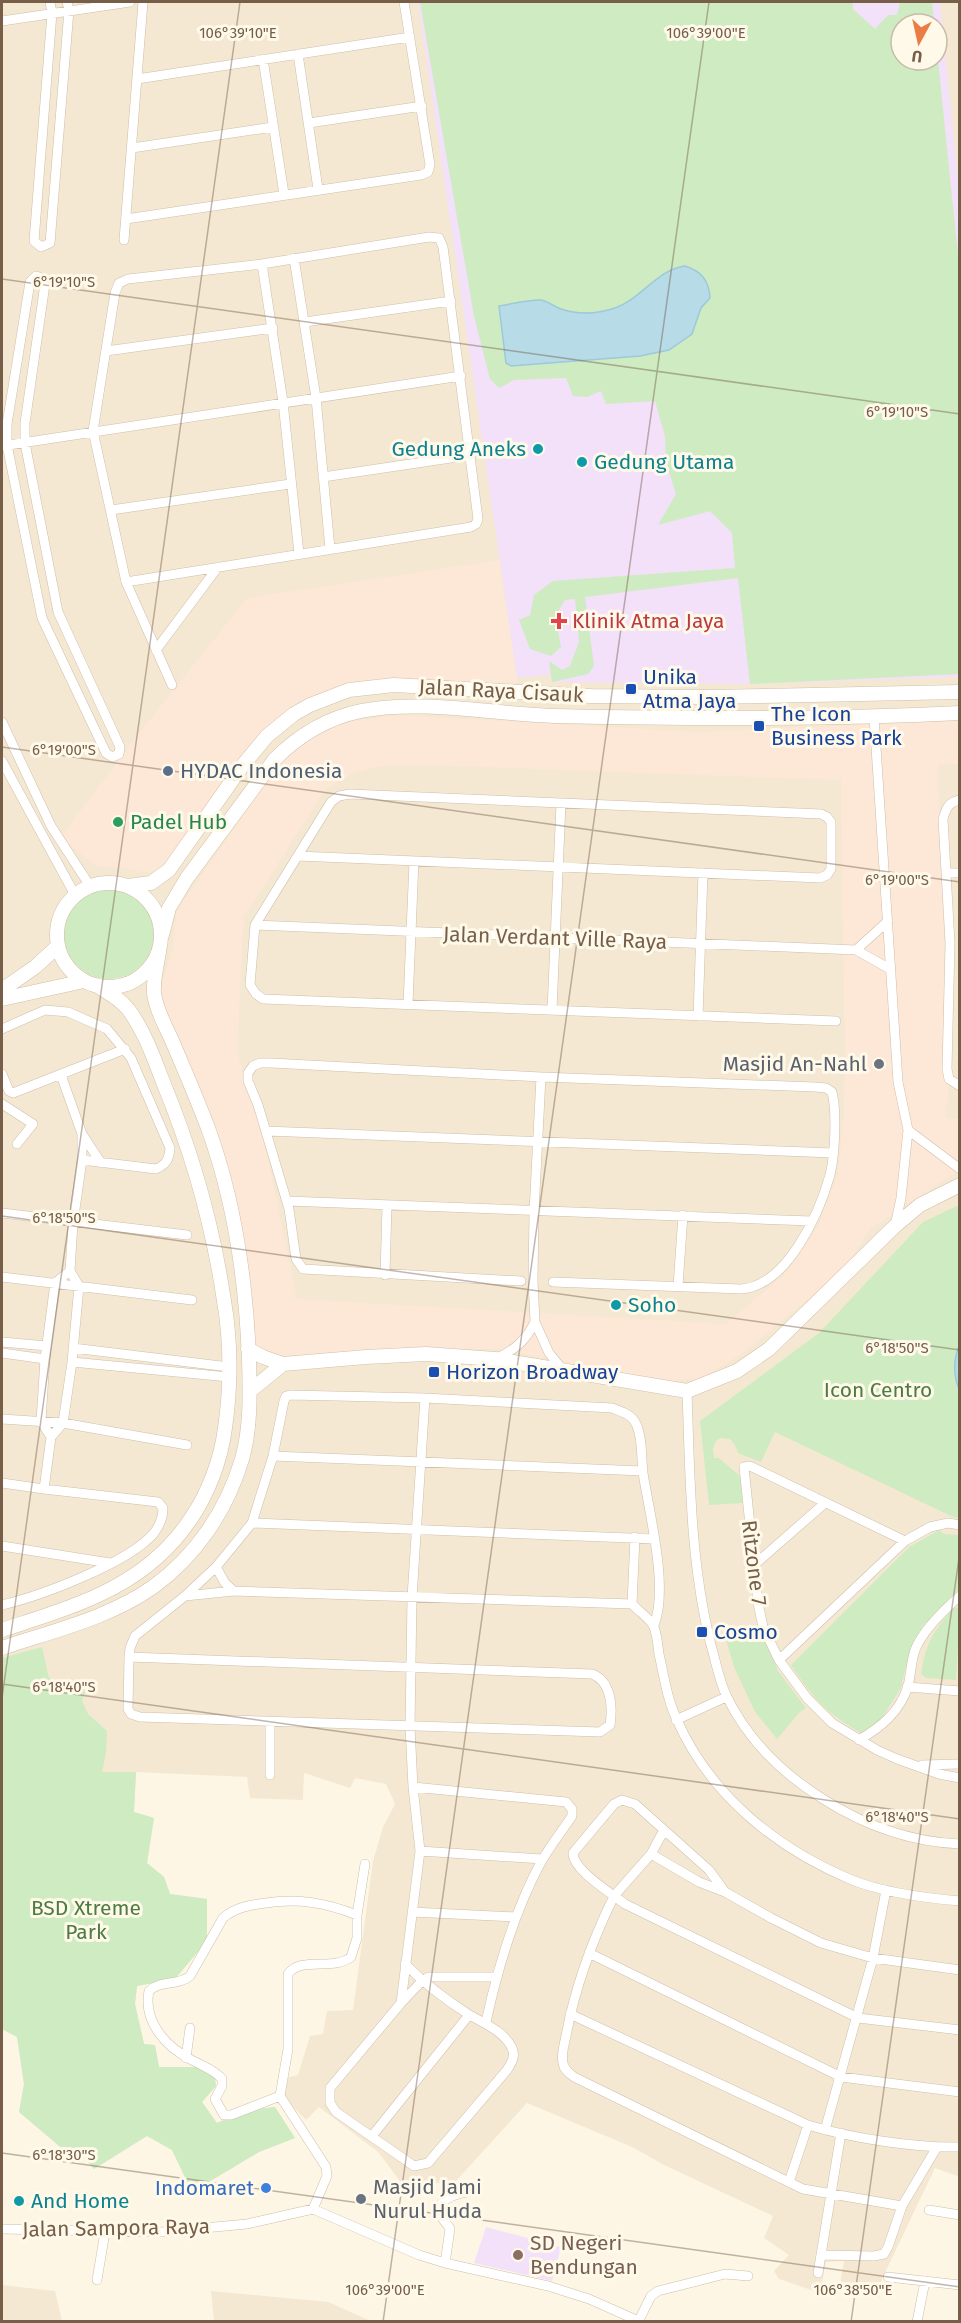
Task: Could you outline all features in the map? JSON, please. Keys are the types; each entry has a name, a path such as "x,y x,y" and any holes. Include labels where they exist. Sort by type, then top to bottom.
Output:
{"main road":[{"name":"Jalan Raya Cisauk","path":"128,886 151,883 169,870 243,765 267,736 294,714 310,705 355,689 394,685 637,697 960,692"},
{"name":"Jalan Raya Cisauk","path":"162,935 169,908 187,878 275,759 286,747 315,727 361,711 399,707 577,717 747,719 960,713"},
{"path":"2,1630 97,1597 148,1566 190,1521 203,1497 222,1447 229,1372 225,1301 199,1186 181,1125 138,1025 118,999 84,981 67,966 58,946 57,927 63,909 75,895 90,886 109,883 128,886 146,897 158,915 162,935 154,982 157,1006 200,1108 214,1148 237,1235 245,1297 250,1390 243,1458 224,1505 196,1547 177,1567 132,1600 114,1610 2,1648"},
{"path":"2,990 35,967 58,946"},
{"path":"99,987 114,987 135,980 152,966 159,952"},
{"path":"2,999 84,981"},
{"path":"248,1349 283,1364 426,1354 495,1359 687,1391 737,1371 769,1349 895,1226 920,1206 960,1185"},
{"path":"225,1301 245,1297"},
{"path":"250,1390 283,1364"},
{"path":"203,1497 224,1505"}],"street":[{"path":"50,2 52,14 34,241 41,246 50,243 68,6"},
{"path":"2,21 52,14 68,6 130,2"},
{"path":"124,240 143,2"},
{"path":"126,219 421,175 428,172 430,165 422,106 404,2"},
{"path":"137,79 410,37"},
{"path":"298,54 318,189"},
{"path":"263,59 284,194"},
{"path":"309,123 422,106"},
{"path":"132,148 273,127"},
{"path":"126,582 475,526 478,519 451,301 442,243 436,236 261,264 128,279 119,283 115,293 93,431 126,582 172,685"},
{"path":"294,258 316,398 330,549"},
{"path":"261,264 283,402 298,554"},
{"path":"36,276 41,278 45,284 25,423 25,443 58,612 120,747 116,756 112,757 106,753 42,618 4,446 30,282 36,276"},
{"path":"305,322 451,301"},
{"path":"106,351 273,328"},
{"path":"4,446 461,376"},
{"path":"323,477 471,455"},
{"path":"111,510 290,484"},
{"path":"156,650 218,567"},
{"path":"42,618 58,612"},
{"path":"874,717 898,1082 908,1130 901,1198 895,1226"},
{"path":"2,722 51,826 90,886"},
{"path":"2,761 75,895"},
{"path":"298,856 824,877 831,869 831,822 821,814 350,794 339,796 332,802 298,856 255,925 250,985 263,999 836,1021"},
{"path":"960,800 952,802 946,808 943,819 946,873 955,943 948,1013 947,1069 949,1079 960,1086"},
{"path":"552,1010 561,803"},
{"path":"408,1005 414,861"},
{"path":"698,1016 703,873"},
{"path":"946,873 960,873"},
{"path":"856,950 888,921"},
{"name":"Jalan Verdant Ville Raya","path":"255,925 856,950 890,969"},
{"path":"2,1029 45,1010 68,1012 107,1029 131,1058 170,1148 169,1159 164,1166 156,1168 82,1160"},
{"path":"948,1013 960,1013"},
{"path":"2,1074 9,1091 13,1093 125,1049"},
{"path":"521,1281 303,1269 296,1258 287,1201 248,1081 248,1073 253,1066 260,1064 826,1088 832,1092 833,1153 830,1174 812,1221 790,1258 764,1283 753,1288 553,1282"},
{"path":"61,1075 82,1134 101,1162"},
{"path":"541,1077 534,1212 535,1322 544,1345 563,1371"},
{"path":"2,1104 33,1124 17,1144"},
{"path":"908,1130 960,1169"},
{"path":"266,1131 833,1153"},
{"path":"44,1489 51,1437 63,1423 72,1362 79,1286 70,1271 73,1223 82,1160 82,1134"},
{"path":"287,1201 812,1221"},
{"path":"385,1275 387,1206"},
{"path":"2,1213 187,1235"},
{"path":"678,1286 683,1215"},
{"path":"51,1437 41,1421 45,1359 55,1283 70,1271"},
{"path":"2,1277 192,1300"},
{"path":"495,1359 517,1347 535,1322"},
{"path":"2,1342 47,1346"},
{"path":"73,1348 198,1364 229,1372"},
{"path":"2,1353 45,1359"},
{"path":"72,1362 197,1375 229,1372"},
{"path":"197,1375 198,1364"},
{"path":"687,1391 696,1574 705,1623 726,1697 742,1723 776,1765 845,1813 892,1833 960,1845"},
{"path":"129,1658 592,1674 606,1684 611,1721 609,1727 600,1732 270,1723 134,1716 128,1709 129,1648 135,1636 185,1596 216,1567 252,1523 273,1456 284,1401 288,1395 425,1398 612,1408 625,1412 638,1426 655,1539 659,1599 654,1625 668,1695 676,1720 697,1760 726,1795 763,1830 806,1857 843,1876 886,1890 960,1901"},
{"path":"401,2003 420,1851 413,1787 410,1726 412,1597 425,1398"},
{"path":"2,1419 63,1423 187,1445"},
{"path":"273,1456 643,1471"},
{"name":"Ritzone 7","path":"825,1503 750,1466 745,1465 743,1469 753,1566 763,1627 779,1660 807,1698 832,1723 897,1760 939,1774 960,1778"},
{"path":"2,1483 162,1504 161,1520 154,1533 126,1555 85,1576 2,1605"},
{"path":"753,1566 825,1503 904,1541"},
{"path":"252,1523 655,1539"},
{"path":"779,1660 904,1541 930,1527 948,1523 960,1525"},
{"path":"632,1604 635,1537"},
{"path":"2,1546 110,1563"},
{"path":"216,1567 225,1583 234,1591"},
{"path":"185,1596 234,1591 632,1604 654,1625"},
{"path":"859,1740 882,1726 897,1709 908,1687 916,1649 922,1638 960,1596"},
{"path":"949,1606 960,1606"},
{"path":"908,1687 960,1691"},
{"path":"676,1720 726,1697"},
{"path":"270,1723 270,1775"},
{"path":"917,1765 960,1764"},
{"path":"413,1787 566,1802 571,1806 572,1816 542,1859 516,1917 496,1977 486,2022"},
{"path":"725,1892 709,1870 629,1801 618,1801 573,1850 575,1863 625,1904 858,2018 960,2030"},
{"path":"664,1830 651,1854 614,1896 589,1953 570,2014 562,2057 563,2066 574,2077 802,2189 902,2206"},
{"path":"420,1851 542,1859"},
{"path":"651,1854 699,1882 725,1892 771,1918 821,1942 873,1958 960,1970"},
{"path":"365,1864 357,1915 357,1938 351,1957 340,1963 297,1967 288,1974 288,2049 280,2096 326,2167 327,2176 314,2209 396,2246 445,2263 548,2286 589,2299 640,2321 651,2296 658,2291 725,2274 748,2276"},
{"path":"825,2130 858,2018 873,1958 886,1890"},
{"path":"280,2096 226,2116 215,2099 222,2086 222,2079 186,2058 165,2040 154,2026 148,2007 148,1991 154,1986 180,1982 190,1976 198,1966 211,1936 223,1918 231,1911 244,1906 290,1900 315,1902 357,1915"},
{"path":"411,1912 516,1917"},
{"path":"589,1953 841,2077 960,2092"},
{"path":"405,1964 422,1981 469,2015 486,2022 512,2048 512,2061 428,2163 414,2166 336,2112 330,2103 330,2088 422,1981 434,1976 496,1977"},
{"path":"570,2014 808,2125 841,2133 937,2147 959,2147"},
{"path":"372,2136 469,2015"},
{"path":"186,2058 190,2028"},
{"path":"789,2182 808,2125"},
{"path":"818,2273 841,2133"},
{"path":"821,2255 874,2256 884,2254 902,2206 937,2147"},
{"path":"445,2263 450,2229 440,2217 441,2206 447,2198 472,2191"},
{"name":"Jalan Sampora Raya","path":"2,2229 161,2232 247,2224 314,2209"},
{"path":"929,2210 960,2215"},
{"path":"97,2280 105,2232"},
{"path":"888,2277 960,2285"},
{"path":"917,2322 925,2281"}],"shaded area":[{"path":"2,2 959,2 960,2177 935,2168 882,2279 879,2298 840,2284 844,2261 826,2262 820,2293 779,2279 774,2271 789,2255 764,2238 773,2216 664,2165 632,2147 527,2103 455,2182 403,2185 378,2152 319,2107 306,2120 283,2097 286,2078 298,2075 310,2036 323,2034 327,2011 353,2010 373,1861 383,1827 395,1804 386,1784 355,1778 350,1788 304,1773 303,1800 250,1798 247,1777 136,1772 134,1812 154,1818 147,1863 164,1877 170,1894 207,1899 175,1979 137,1986 135,2004 144,2044 155,2045 159,2067 196,2067 216,2086 202,2102 217,2123 246,2110 275,2107 295,2138 259,2152 192,2192 172,2150 147,2136 94,2169 80,2152 71,2156 19,2112 24,2084 17,2037 2,2029"},
{"path":"418,2 940,2 941,12 889,12 889,72 947,72 960,201 959,677 750,684 552,682 550,675 517,678"},
{"path":"499,560 518,683 392,680 350,683 333,688 307,701 275,724 166,863 153,871 143,872 96,866 67,843 62,835 247,598"},
{"path":"396,715 695,732 959,721 959,764 938,765 949,1080 946,1119 959,1119 959,1173 953,1174 870,1229 844,1269 743,1353 702,1378 663,1382 499,1349 392,1349 256,1360 240,1247 216,1146 158,998 173,948 176,912 278,765 309,737 348,722","holes":["426,765 841,780 845,1059 844,1115 838,1174 818,1226 786,1273 726,1324 297,1299 262,1132 237,1053 244,916 326,789 351,774 380,766"]},
{"name":"SD Negeri Bendungan","path":"486,2227 561,2247 552,2281 474,2263"},
{"path":"2,2285 55,2291 62,2321 2,2321"},
{"path":"211,2291 328,2302 371,2321 214,2321"}],"green space":[{"path":"420,2 853,2 853,9 875,29 889,15 889,72 939,72 959,265 959,674 750,684 738,578 585,597 594,666 588,674 552,682 549,661 562,670 570,666 579,642 575,599 565,600 555,616 561,647 551,656 530,649 519,620 530,615 534,595 553,581 735,568 732,533 710,511 658,525 676,494 666,462 665,436 655,401 606,404 601,391 587,397 573,396 566,378 514,380 499,388 490,379 474,316"},
{"path":"900,2 932,2 933,12 898,12"},
{"path":"100,889 118,889 134,896 147,909 154,925 154,943 147,959 134,972 118,979 100,979 84,972 71,959 64,943 64,925 71,909 84,896"},
{"name":"Icon Centro","path":"959,1205 959,1518 775,1432 761,1462 738,1453 730,1439 720,1438 716,1441 713,1449 714,1458 719,1458 740,1476 743,1503 709,1505 700,1421 819,1333 923,1222"},
{"path":"939,1530 944,1534 959,1535 959,1589 923,1626 908,1658 901,1688 880,1721 861,1733 838,1719 821,1704 791,1665 909,1547"},
{"path":"954,1608 959,1608 956,1680 926,1678 921,1674 928,1646 936,1630"},
{"path":"764,1631 778,1671 806,1708 777,1739 755,1712 734,1667 725,1636"},
{"name":"BSD Xtreme Park","path":"42,1647 49,1678 86,1688 82,1701 88,1714 107,1731 102,1772 136,1772 134,1812 154,1818 147,1863 164,1877 170,1894 207,1899 207,1941 175,1979 137,1986 135,2004 144,2044 155,2045 159,2067 196,2067 215,2076 216,2086 202,2102 217,2123 246,2110 275,2107 295,2138 259,2152 192,2192 172,2150 147,2136 94,2169 80,2152 71,2156 19,2112 24,2084 17,2037 2,2029 2,1658"}],"water":[{"path":"685,266 703,277 708,286 710,298 701,308 692,334 669,350 640,356 511,366 506,363 499,306 540,300 574,312 602,312 624,304 666,273"},
{"path":"959,1346 959,1389 954,1368"}],"place":[{"name":"Gedung Aneks","path":"538,449"},
{"name":"Gedung Utama","path":"582,462"},
{"name":"Klinik Atma Jaya","path":"559,621"},
{"name":"Unika Atma Jaya","path":"631,689"},
{"name":"The Icon Business Park","path":"759,726"},
{"name":"HYDAC Indonesia","path":"168,771"},
{"name":"Padel Hub","path":"118,822"},
{"name":"Masjid An-Nahl","path":"879,1064"},
{"name":"Soho","path":"616,1305"},
{"name":"Horizon Broadway","path":"434,1372"},
{"name":"Cosmo","path":"702,1632"},
{"name":"Indomaret","path":"266,2188"},
{"name":"Masjid Jami Nurul Huda","path":"361,2199"},
{"name":"And Home","path":"19,2201"},
{"name":"SD Negeri Bendungan","path":"518,2255"}]}
